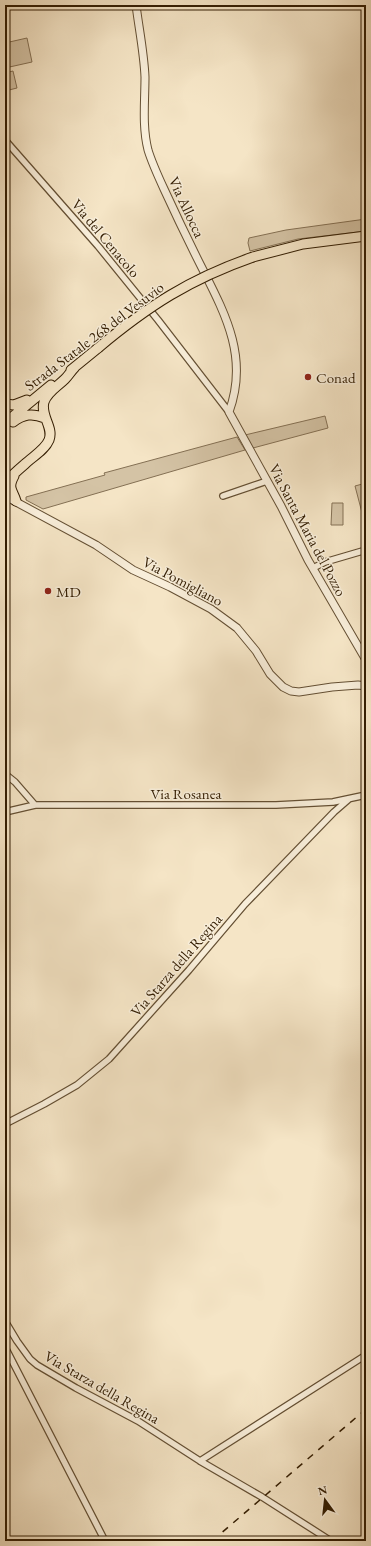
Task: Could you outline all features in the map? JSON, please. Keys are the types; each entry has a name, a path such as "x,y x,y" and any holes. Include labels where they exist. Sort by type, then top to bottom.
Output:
{"highway":[{"name":"Strada Statale 268 del Vesuvio","path":"5,423 140,314 170,294 219,269 253,257 303,244 364,237"},
{"path":"5,483 16,471 45,447 49,441 51,433 43,408 45,400 75,367"},
{"path":"5,404 19,404 60,379"},
{"path":"5,427 25,415 36,414 45,418"},
{"path":"5,477 16,471"},
{"path":"16,471 10,482 10,488 16,501"}],"street":[{"name":"Via Allocca","path":"136,5 145,77 145,124 151,161 229,326 235,350 236,372 234,397 228,412"},
{"name":"Via del Cenacolo","path":"5,140 98,246 158,320 228,412"},
{"name":"Via Santa Maria del Pozzo","path":"228,412 268,481 313,568 366,660"},
{"path":"223,496 268,481"},
{"name":"Via Pomigliano","path":"5,496 96,545 133,570 192,598 216,612 237,628 246,638 270,674 283,687 291,691 299,692 332,687 358,685 366,686"},
{"path":"313,568 325,562 366,550"},
{"name":"Via Pomigliano","path":"358,685 366,680"},
{"path":"5,774 15,782 35,805"},
{"name":"Via Rosanea","path":"5,812 35,805 276,805 333,802 366,795"},
{"name":"Via Starza della Regina","path":"5,1124 77,1085 109,1059 189,970 245,904 334,812 349,799"},
{"name":"Via Starza della Regina","path":"5,1321 17,1341 37,1365 76,1388 138,1421 200,1461 262,1497 331,1541"},
{"path":"5,1348 105,1541"},
{"path":"200,1461 366,1355"}],"shaded area":[{"path":"27,38 32,62 5,68 5,43"},
{"path":"13,71 17,88 5,91 5,73"},
{"path":"366,219 366,231 298,239 250,251 248,243 249,238 286,230"},
{"path":"325,416 328,428 253,448 245,435"},
{"path":"237,437 245,450 43,509 26,500 26,497 105,475 104,473"},
{"path":"366,483 366,528 355,486"},
{"path":"332,503 343,503 343,525 331,525"}],"railway":[{"path":"212,1541 366,1409"}],"place":[{"name":"Conad","path":"308,377"},
{"name":"MD","path":"48,591"}]}
